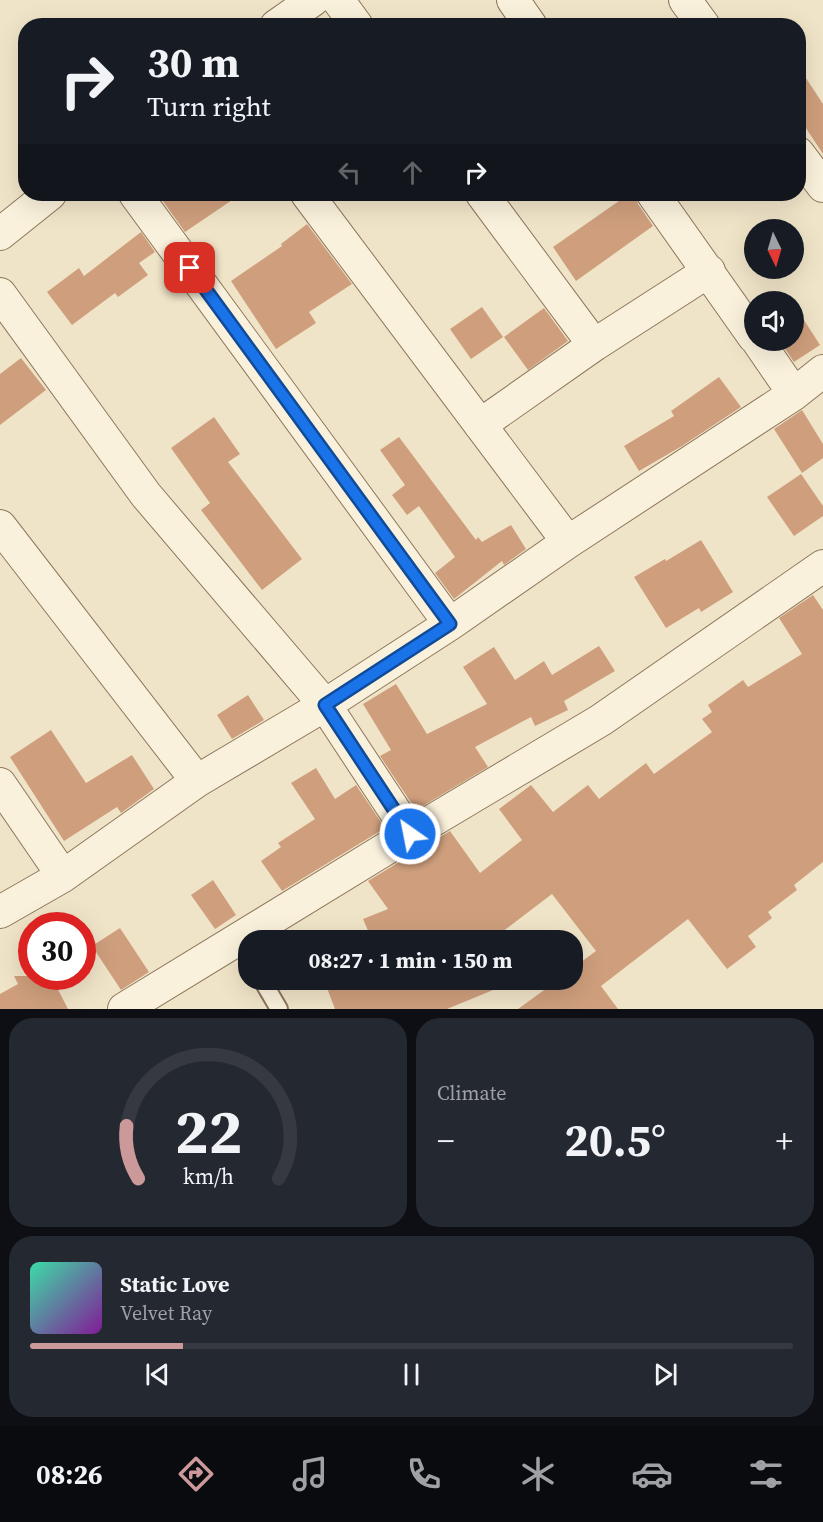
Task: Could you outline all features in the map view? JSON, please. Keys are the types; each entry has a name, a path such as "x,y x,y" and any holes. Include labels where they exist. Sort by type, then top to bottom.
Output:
{"street":[{"path":"287,18 313,0"},
{"path":"338,0 351,18"},
{"path":"513,0 525,18"},
{"path":"685,0 698,18"},
{"path":"806,164 823,186"},
{"path":"0,234 41,201"},
{"path":"140,201 450,624"},
{"path":"312,201 568,542"},
{"path":"487,201 594,345"},
{"path":"658,201 744,322"},
{"path":"480,425 594,345 709,271"},
{"path":"0,294 146,495 325,705 410,834"},
{"path":"764,351 794,394"},
{"path":"0,912 63,876 197,781 325,705 450,624 568,542 794,394 823,370"},
{"path":"0,526 197,781"},
{"path":"269,930 410,834 601,720 823,566"},
{"path":"0,784 63,876"},
{"path":"124,1009 238,951"}],"lane":[{"path":"268,990 279,1009"}],"building":[{"path":"806,78 823,104 823,154 806,128"},
{"path":"163,201 231,201 185,232"},
{"path":"619,201 637,201 653,226 576,281 553,247"},
{"path":"307,224 352,284 309,312 316,323 276,349 231,281 282,246 281,244"},
{"path":"141,232 155,252 139,263 148,275 118,297 115,293 72,325 47,292 79,268 84,276"},
{"path":"482,307 503,337 471,359 450,329"},
{"path":"544,308 568,341 528,370 504,337"},
{"path":"804,320 820,345 794,362 786,351 804,351"},
{"path":"21,358 46,390 0,425 0,374"},
{"path":"719,377 741,407 639,471 624,446 674,416 671,411"},
{"path":"802,410 823,444 823,458 802,473 774,429"},
{"path":"214,417 240,454 228,462 302,559 262,590 201,510 210,503 171,448"},
{"path":"399,437 476,540 478,537 482,542 511,525 526,549 504,565 502,561 454,599 435,573 455,557 419,506 407,515 392,495 405,485 380,450"},
{"path":"801,474 823,506 823,516 794,536 767,497"},
{"path":"701,540 733,592 701,612 699,608 666,628 634,577"},
{"path":"813,595 823,610 823,862 794,885 797,890 768,912 772,918 748,936 756,947 727,969 688,919 601,986 618,1009 518,1009 544,990 583,990 583,961 596,951 583,934 583,930 580,930 552,894 505,930 368,930 363,919 388,909 368,881 450,831 480,873 522,840 499,809 531,785 553,812 588,785 599,799 646,763 654,774 712,732 702,719 712,712 708,705 743,680 748,687 802,654 779,618"},
{"path":"599,646 615,671 564,701 568,710 535,726 531,717 475,747 488,767 416,810 380,756 391,750 363,704 396,684 427,734 487,704 463,667 494,647 515,680 544,661 552,675"},
{"path":"248,695 264,720 232,739 217,715"},
{"path":"51,730 86,783 132,755 154,789 121,813 117,807 64,841 10,757"},
{"path":"316,768 335,799 356,785 385,828 282,891 261,861 281,847 278,843 315,819 291,783"},
{"path":"213,880 236,915 215,929 191,895"},
{"path":"120,928 149,972 121,990 96,952 96,943"},
{"path":"18,984 18,990 58,990 68,1009 0,1009 0,994"},
{"path":"328,990 493,990 447,1009 335,1009"}],"route":[{"path":"190,268 450,624 325,705 410,834"}]}
